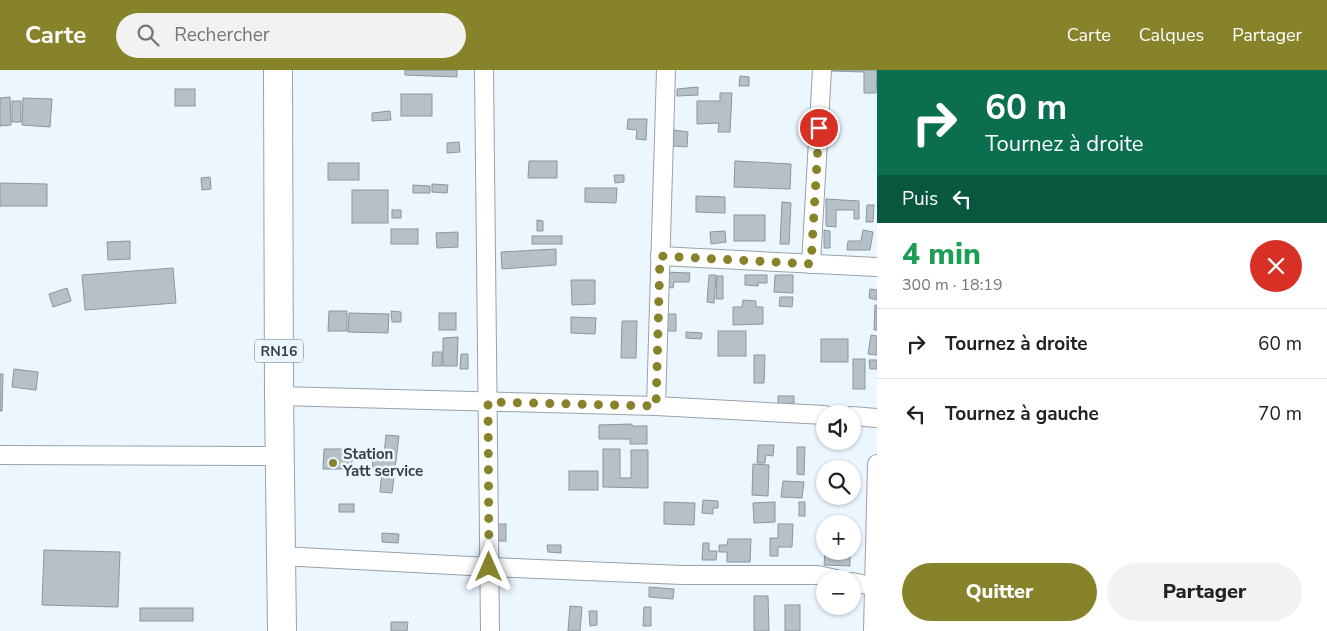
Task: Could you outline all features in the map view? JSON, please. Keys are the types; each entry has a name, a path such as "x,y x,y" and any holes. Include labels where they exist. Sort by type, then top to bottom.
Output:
{"main road":[{"name":"RN16","path":"278,70 282,631"}],"street":[{"path":"484,70 490,631"},
{"path":"656,406 666,70"},
{"path":"811,264 822,70"},
{"path":"660,256 877,267"},
{"path":"279,396 656,406 816,415"},
{"path":"861,417 877,418"},
{"path":"0,455 280,456"},
{"path":"873,631 877,464"},
{"path":"281,556 682,575 816,575"},
{"path":"861,584 873,586"}],"building":[{"path":"405,70 457,70 457,77 405,75"},
{"path":"831,70 877,70 876,93 864,93 864,72"},
{"path":"740,76 749,77 749,86 739,86"},
{"path":"698,87 698,95 677,96 677,89"},
{"path":"175,89 195,89 195,106 175,106"},
{"path":"720,93 732,93 730,132 718,132 719,123 697,124 697,101 720,101"},
{"path":"401,94 432,94 432,116 401,116"},
{"path":"10,97 11,125 0,126 0,98"},
{"path":"23,98 52,99 50,127 22,125"},
{"path":"12,101 21,101 21,122 12,122"},
{"path":"390,111 391,120 372,121 372,113"},
{"path":"628,119 647,119 646,140 636,139 637,130 627,129"},
{"path":"674,130 688,132 687,147 673,146"},
{"path":"459,142 460,152 447,153 447,143"},
{"path":"529,161 557,161 557,178 528,178"},
{"path":"735,161 791,164 790,189 734,187"},
{"path":"328,163 359,163 359,180 328,180"},
{"path":"614,175 624,175 624,182 615,183"},
{"path":"210,177 211,189 202,190 201,178"},
{"path":"0,183 47,184 47,206 0,206"},
{"path":"432,184 448,185 447,193 432,192"},
{"path":"413,185 430,186 430,193 413,193"},
{"path":"585,188 617,188 616,203 585,202"},
{"path":"352,190 388,190 388,223 352,223"},
{"path":"696,196 725,197 725,213 696,212"},
{"path":"826,199 859,201 859,219 854,219 854,210 836,210 836,227 826,226"},
{"path":"782,202 791,203 789,244 780,244"},
{"path":"867,205 874,205 873,222 866,222"},
{"path":"392,210 401,210 401,218 392,218"},
{"path":"734,215 765,215 765,241 734,241"},
{"path":"537,220 543,221 543,231 537,231"},
{"path":"391,229 418,229 418,244 391,244"},
{"path":"824,230 830,231 830,248 824,248"},
{"path":"863,230 873,232 870,250 847,250 848,241 861,241"},
{"path":"725,231 726,242 711,244 710,232"},
{"path":"458,232 458,247 437,248 436,233"},
{"path":"532,236 562,236 562,244 532,244"},
{"path":"130,241 130,259 108,260 107,242"},
{"path":"556,249 556,265 502,269 501,252"},
{"path":"173,268 176,303 85,310 82,275"},
{"path":"666,272 690,273 689,282 674,282 673,288 666,287"},
{"path":"709,275 716,275 714,303 707,302"},
{"path":"745,275 767,275 767,283 758,283 758,286 745,285"},
{"path":"775,275 793,275 793,293 774,292"},
{"path":"717,276 723,276 723,299 716,299"},
{"path":"571,280 595,280 595,304 572,305"},
{"path":"67,288 71,301 53,307 49,294"},
{"path":"870,289 877,290 877,300 869,298"},
{"path":"780,297 793,297 792,307 779,306"},
{"path":"743,300 756,301 756,307 763,307 763,324 733,325 733,307 742,307"},
{"path":"875,305 877,305 877,330 874,330"},
{"path":"329,311 347,311 347,331 328,331"},
{"path":"391,311 401,312 401,322 392,322"},
{"path":"349,313 389,314 388,333 348,332"},
{"path":"439,313 456,313 456,330 439,330"},
{"path":"666,314 676,314 676,331 665,331"},
{"path":"571,317 596,318 595,334 571,333"},
{"path":"622,321 637,321 636,358 621,358"},
{"path":"718,331 746,331 746,356 718,356"},
{"path":"686,332 702,333 701,339 686,338"},
{"path":"871,335 877,336 877,355 868,354"},
{"path":"458,337 457,366 443,366 443,338"},
{"path":"821,339 848,339 848,362 821,362"},
{"path":"433,352 442,352 442,366 432,366"},
{"path":"461,354 468,354 468,369 460,369"},
{"path":"754,355 765,355 764,383 754,383"},
{"path":"853,359 865,359 865,389 853,389"},
{"path":"869,360 877,360 877,369 870,369"},
{"path":"14,369 38,372 36,390 12,387"},
{"path":"0,374 3,374 2,411 0,411"},
{"path":"778,396 794,396 794,403 778,404"},
{"path":"632,424 632,426 647,426 647,444 630,444 630,439 599,439 599,425"},
{"path":"386,435 399,436 392,493 380,492 382,470 372,468 374,454 384,455"},
{"path":"758,445 774,445 773,456 766,455 765,463 757,463"},
{"path":"797,447 805,447 804,475 797,474"},
{"path":"324,449 352,449 352,469 323,469"},
{"path":"603,449 620,449 620,478 631,478 631,450 648,450 648,488 603,487"},
{"path":"753,464 769,465 768,496 752,495"},
{"path":"569,471 598,471 598,490 569,490"},
{"path":"783,481 804,482 802,498 781,497"},
{"path":"703,500 718,501 718,508 713,508 713,514 702,513"},
{"path":"664,502 695,503 694,525 664,524"},
{"path":"775,502 775,522 754,523 753,503"},
{"path":"799,502 805,502 805,516 799,516"},
{"path":"339,504 354,504 354,512 339,512"},
{"path":"497,524 506,524 506,541 497,541"},
{"path":"778,524 793,524 792,547 778,547 778,556 770,556 770,538 778,538"},
{"path":"382,533 399,534 398,543 382,542"},
{"path":"728,539 751,539 750,562 727,562 727,552 719,552 719,545 727,545"},
{"path":"703,543 709,543 709,551 717,551 716,560 702,560"},
{"path":"547,545 561,545 561,553 548,552"},
{"path":"44,550 120,552 118,607 42,605"},
{"path":"824,560 850,560 850,566 824,565"},
{"path":"649,587 674,589 673,599 649,597"},
{"path":"754,596 768,596 769,631 754,631"},
{"path":"785,605 800,605 800,631 785,631"},
{"path":"570,606 582,607 580,631 568,631"},
{"path":"644,607 651,607 651,626 643,626"},
{"path":"140,608 193,608 193,621 140,621"},
{"path":"589,611 597,611 597,625 590,626"},
{"path":"391,622 408,622 407,631 391,631"}],"place":[{"name":"Station Yatt service","path":"333,463"}],"route":[{"path":"489,567 488,402 656,406 660,256 811,264 819,128"}]}
